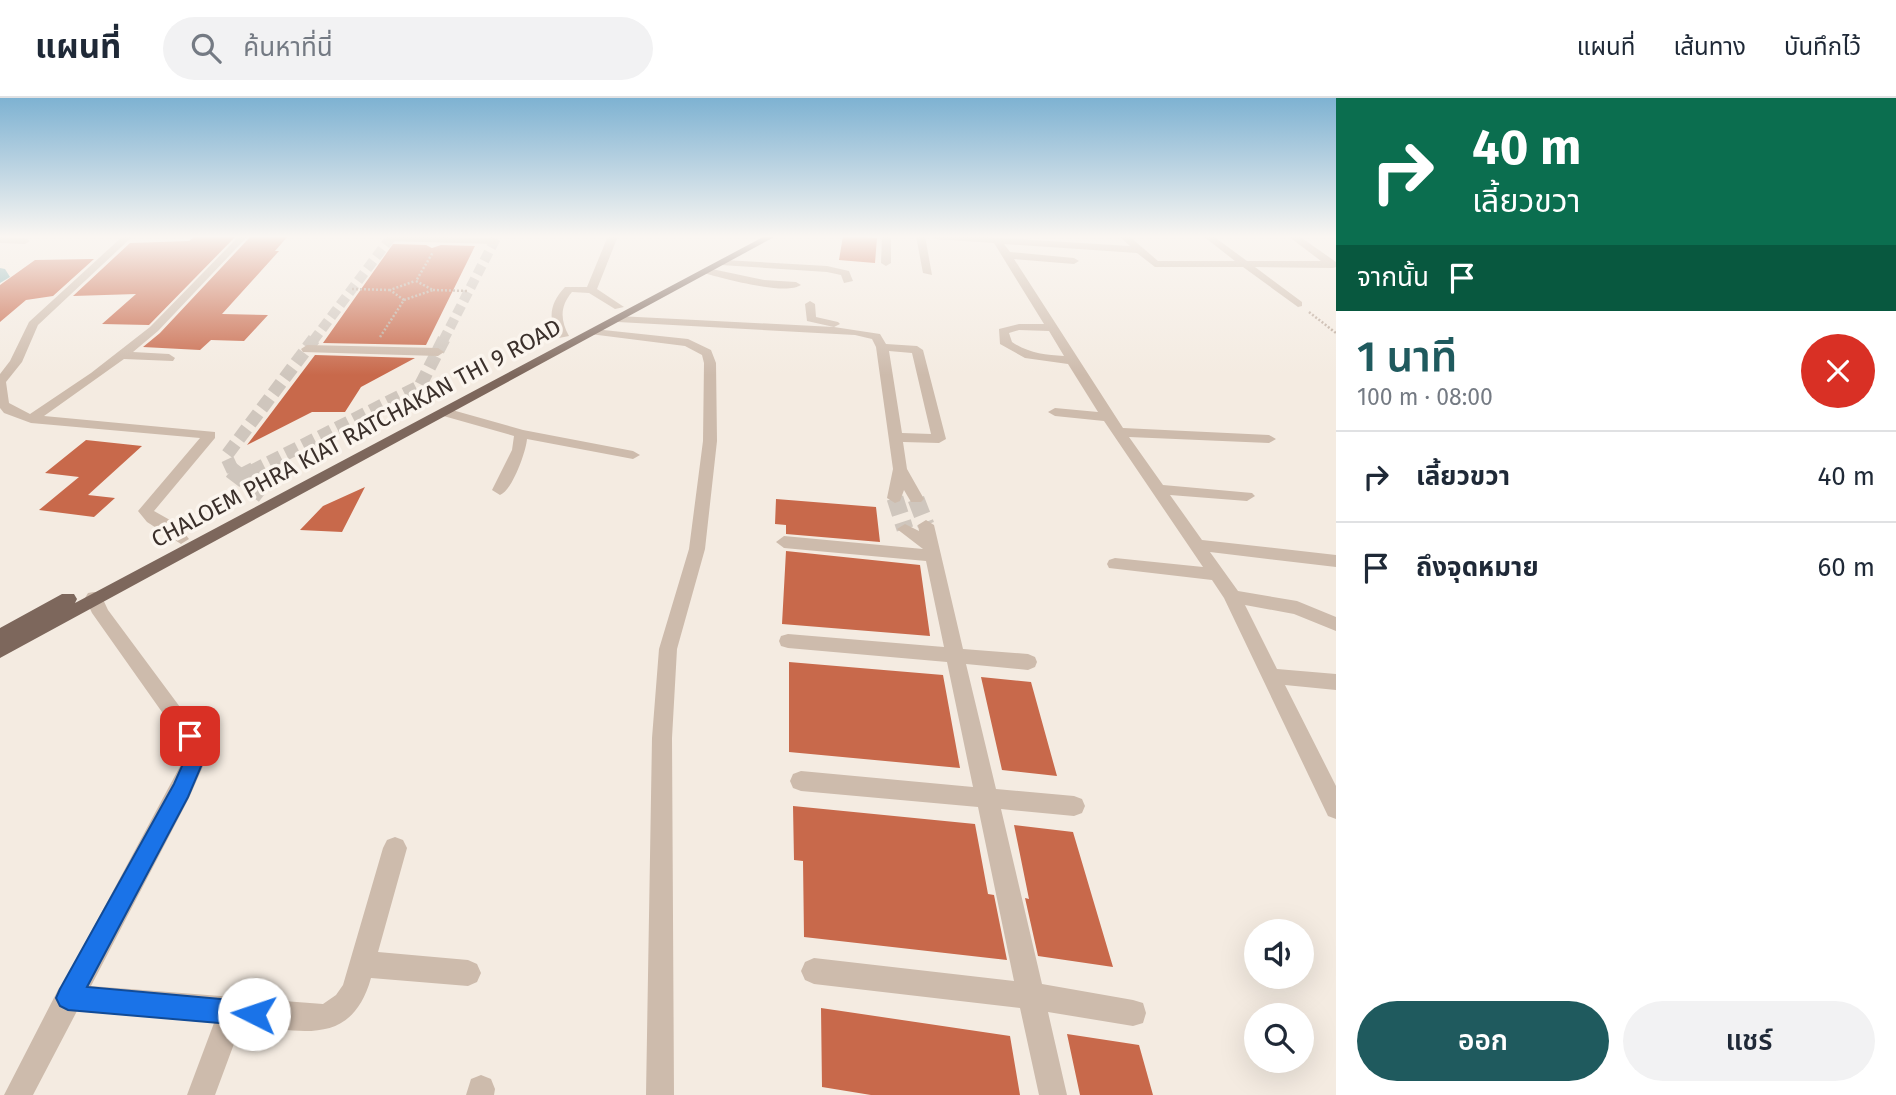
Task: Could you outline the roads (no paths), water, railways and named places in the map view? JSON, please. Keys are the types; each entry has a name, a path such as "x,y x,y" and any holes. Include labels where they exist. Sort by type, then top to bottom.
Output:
{"main road":[{"name":"CHALOEM PHRA KIAT RATCHAKAN THI 9 ROAD","path":"0,651 94,598 594,332 619,313 676,283"},
{"name":"CHALOEM PHRA KIAT RATCHAKAN THI 9 ROAD","path":"0,636 563,336 682,283"}],"street":[{"path":"78,283 33,324 16,362 0,382 3,404 9,410 31,419 210,435 149,505 146,512 149,517 171,526 181,539"},
{"path":"31,419 123,355 154,329 199,283"},
{"path":"591,290 594,283"},
{"path":"757,283 796,285"},
{"path":"1024,283 1108,417 1232,596 1333,798"},
{"path":"1270,283 1298,304"},
{"path":"563,336 557,327 555,313 559,301 569,289 591,290 619,313 876,336 882,347 900,469 895,498"},
{"path":"810,304 811,319 839,326 843,332"},
{"path":"1052,328 1019,327 1003,331 1006,344 1023,354 1045,359 1072,360"},
{"path":"594,332 688,343 706,353 710,363 710,442 697,549 668,649 662,738 660,1095"},
{"path":"882,347 917,350 939,439 895,437"},
{"path":"307,349 438,352"},
{"path":"123,355 169,358"},
{"path":"445,412 521,434 633,455"},
{"path":"1055,412 1108,417"},
{"path":"1118,432 1269,439"},
{"path":"500,490 519,450 521,434"},
{"path":"900,469 916,499"},
{"path":"1157,489 1247,496"},
{"path":"926,525 1053,1095"},
{"path":"905,529 931,552"},
{"path":"784,542 931,552"},
{"path":"1199,545 1336,561"},
{"path":"1115,564 1218,575"},
{"path":"1232,596 1297,608 1336,624"},
{"path":"18,1095 181,791 196,757 190,736 94,598"},
{"path":"788,641 1028,662"},
{"path":"1272,676 1336,682"},
{"path":"801,781 1074,806"},
{"path":"68,998 321,1018 337,1013 348,1005 396,848"},
{"path":"362,964 468,973"},
{"path":"814,971 1031,996 1133,1013"},
{"path":"201,1095 232,1013"}],"tunnel":[{"path":"313,341 357,283"},
{"path":"443,341 473,283"},
{"path":"233,471 226,456 314,339"},
{"path":"252,471 420,386 444,339"},
{"path":"231,470 241,477"},
{"path":"241,477 255,470"},
{"path":"241,477 264,495"},
{"path":"895,498 905,529"},
{"path":"916,499 926,525"}]}
